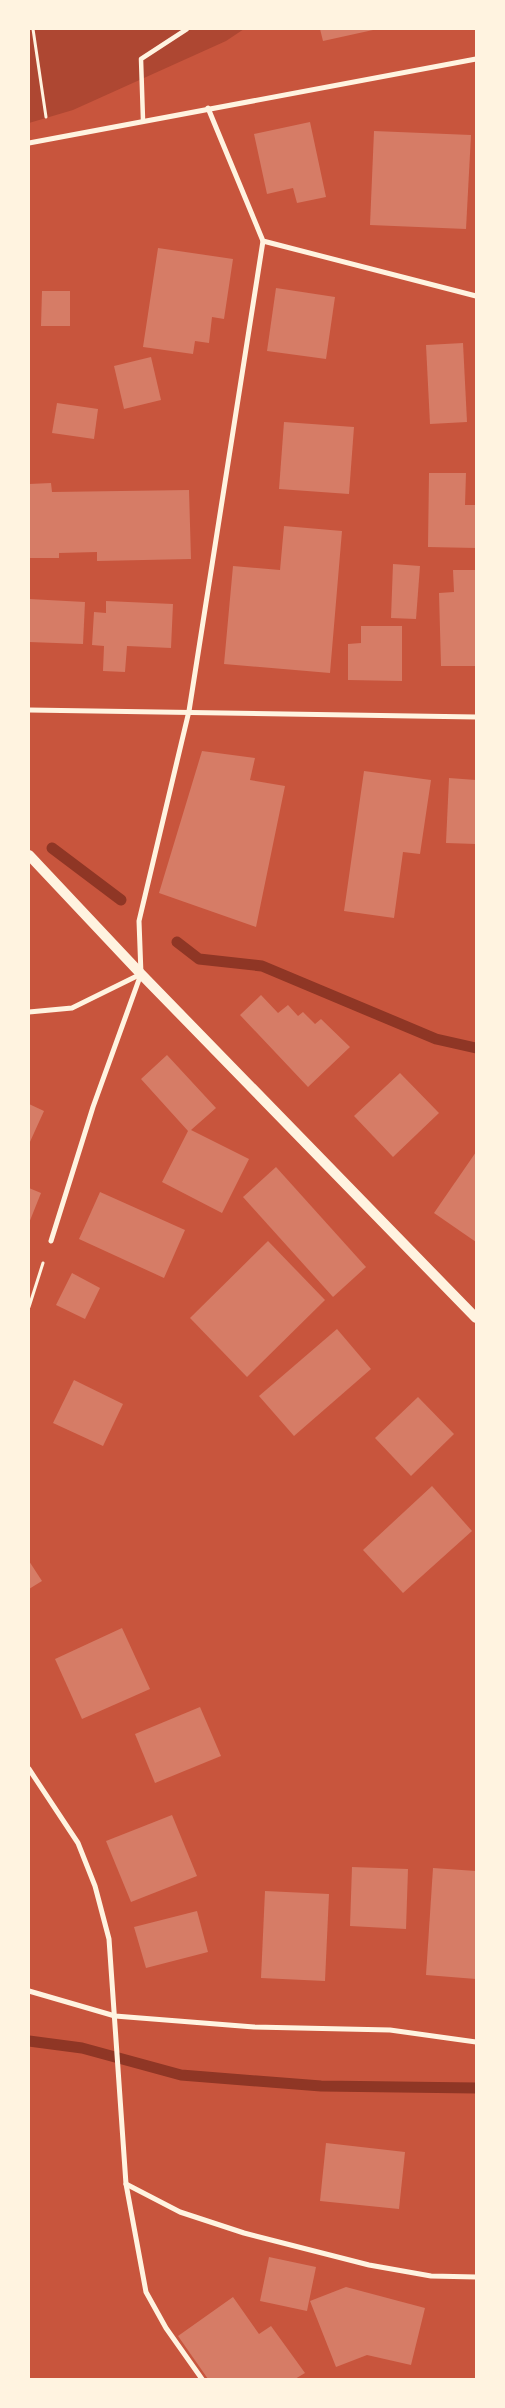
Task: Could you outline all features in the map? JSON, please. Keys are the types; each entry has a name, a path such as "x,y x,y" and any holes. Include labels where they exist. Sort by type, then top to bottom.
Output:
{"main road":[{"path":"29,855 141,974 476,1318"}],"street":[{"path":"143,120 141,59 188,29"},
{"path":"29,143 49,137 476,59"},
{"path":"51,1241 94,1107 141,974 139,921 189,711 263,241 208,108"},
{"path":"263,241 476,296"},
{"path":"29,710 189,711 476,717"},
{"path":"29,1012 72,1008 141,974"},
{"path":"29,1769 78,1843 95,1886 109,1939 126,2184 146,2292 166,2328 202,2379"},
{"path":"29,1991 115,2016 254,2027 390,2030 476,2042"},
{"path":"126,2184 180,2212 244,2234 369,2265 431,2276 476,2277"}],"path":[{"path":"33,29 49,137"},
{"path":"29,1307 51,1241"}],"shaded area":[{"path":"29,29 244,29 226,41 73,110 29,123"}],"building":[{"path":"320,29 373,29 373,30 323,41"},
{"path":"310,122 326,197 297,203 293,188 267,194 254,134"},
{"path":"374,131 471,135 466,229 370,225"},
{"path":"158,248 233,259 224,319 212,317 209,343 195,341 193,354 143,347"},
{"path":"276,288 335,297 326,359 267,351"},
{"path":"42,291 70,291 70,326 41,326"},
{"path":"463,343 467,422 430,424 426,345"},
{"path":"151,357 161,400 124,409 114,366"},
{"path":"57,403 98,409 94,439 52,433"},
{"path":"284,422 354,427 349,494 279,489"},
{"path":"429,473 466,473 465,505 476,505 476,548 428,547"},
{"path":"51,483 52,492 189,490 191,559 97,561 97,552 59,553 59,558 29,558 29,484"},
{"path":"284,526 342,531 330,673 224,664 233,566 280,570"},
{"path":"393,564 420,566 416,619 391,618"},
{"path":"453,570 476,570 476,666 441,666 439,593 454,592"},
{"path":"29,599 85,602 83,644 29,642"},
{"path":"106,601 173,604 171,648 127,646 125,672 103,671 104,646 92,645 94,612 106,613"},
{"path":"361,626 402,626 402,681 348,680 348,644 361,643"},
{"path":"202,751 255,758 250,780 285,786 256,927 159,893"},
{"path":"364,771 431,780 420,854 403,852 394,918 344,911"},
{"path":"449,778 476,780 476,844 446,843"},
{"path":"261,995 278,1013 288,1005 298,1016 303,1012 315,1024 321,1019 350,1047 308,1087 240,1015"},
{"path":"167,1055 216,1108 191,1130 249,1159 222,1213 162,1182 188,1131 141,1079"},
{"path":"400,1073 439,1113 393,1157 354,1116"},
{"path":"29,1104 44,1111 29,1144"},
{"path":"476,1152 476,1242 434,1213"},
{"path":"276,1167 366,1267 333,1297 243,1197"},
{"path":"29,1188 41,1193 29,1223"},
{"path":"100,1192 185,1230 164,1278 79,1239"},
{"path":"268,1241 325,1300 247,1377 190,1318"},
{"path":"72,1273 100,1288 85,1319 56,1305"},
{"path":"337,1329 371,1369 294,1436 259,1396"},
{"path":"74,1380 123,1404 103,1446 53,1423"},
{"path":"418,1397 454,1434 411,1476 375,1438"},
{"path":"432,1486 472,1531 403,1593 363,1550"},
{"path":"29,1561 42,1581 29,1589"},
{"path":"122,1628 150,1689 82,1719 55,1659"},
{"path":"200,1707 221,1756 155,1783 135,1734"},
{"path":"172,1815 197,1876 131,1902 106,1841"},
{"path":"352,1867 408,1869 406,1929 350,1926"},
{"path":"433,1868 476,1871 476,1979 426,1975"},
{"path":"265,1891 329,1894 325,1981 261,1978"},
{"path":"197,1911 208,1952 146,1968 134,1927"},
{"path":"326,2143 405,2152 399,2209 320,2201"},
{"path":"269,2257 316,2267 307,2311 260,2301"},
{"path":"346,2287 425,2308 411,2365 367,2355 336,2367 310,2301"},
{"path":"233,2297 259,2334 271,2326 305,2373 295,2379 208,2379 178,2336"}],"waterway":[{"path":"52,848 121,900"},
{"path":"177,942 199,959 262,966 436,1039 476,1048"},
{"path":"29,2041 82,2048 181,2075 321,2086 476,2088"}]}
